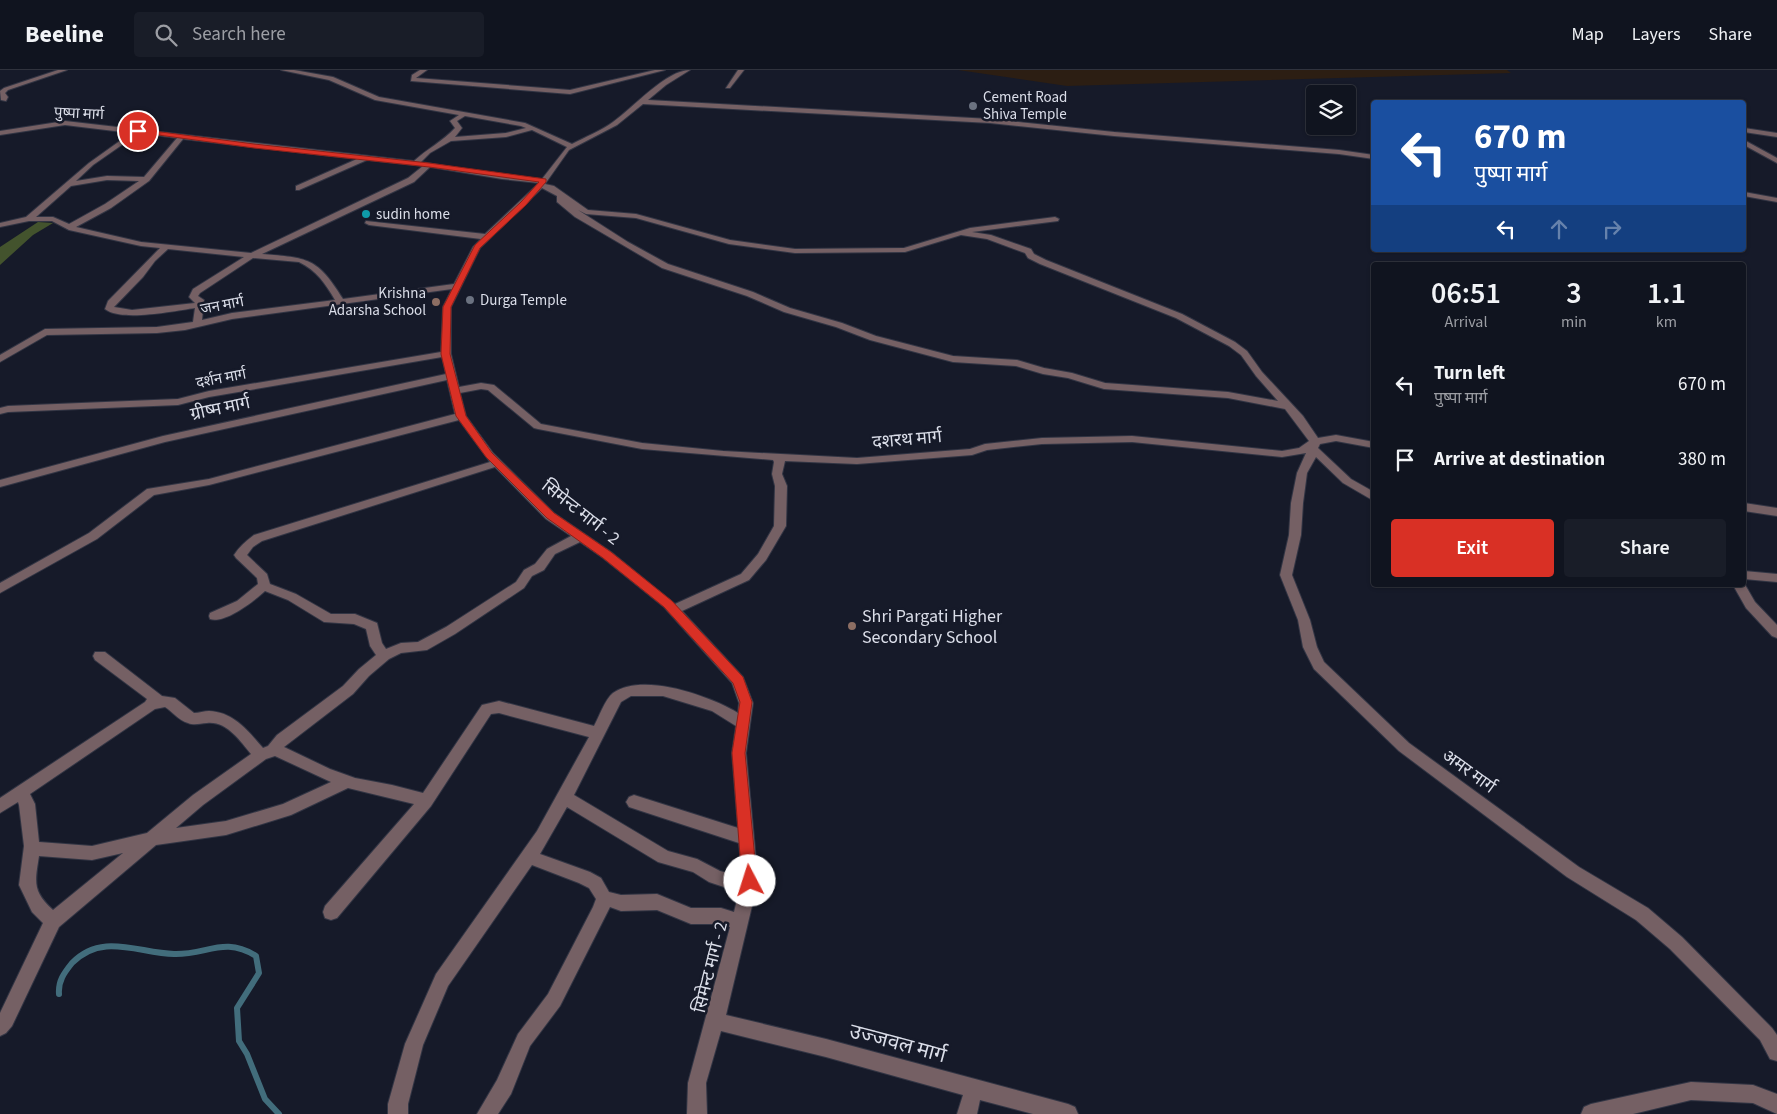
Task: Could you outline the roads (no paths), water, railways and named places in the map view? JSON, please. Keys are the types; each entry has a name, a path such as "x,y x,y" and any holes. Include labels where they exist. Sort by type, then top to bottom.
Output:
{"street":[{"path":"4,100 5,97 2,95 2,92 6,89 64,70"},
{"path":"284,70 345,83 358,92 377,99 523,124 571,146"},
{"path":"424,70 414,76 413,80 570,92 662,70"},
{"name":"सिमेन्ट मार्ग - 2","path":"686,70 664,84 604,131 571,146 543,183 477,247 447,307 446,354 461,416 497,462 550,516 622,567 674,610 738,680 746,702 739,753 750,881 715,1021 697,1083 696,1114"},
{"path":"728,87 741,70"},
{"path":"324,77 336,71"},
{"path":"642,102 990,120 1114,134 1339,152 1371,157"},
{"path":"416,163 428,152 449,139 459,128 453,121 464,114"},
{"name":"पुष्पा मार्ग","path":"1,134 58,123 416,163 543,183 586,212 636,216 729,242 795,251 905,250 962,233 1055,218"},
{"path":"449,139 506,135 533,128"},
{"path":"1746,130 1777,135"},
{"path":"30,219 91,164 138,131"},
{"path":"69,227 108,206 146,179 182,136"},
{"path":"1746,143 1777,161"},
{"path":"299,188 366,157"},
{"path":"197,324 200,300 193,297 196,291 250,256 411,180 429,165"},
{"path":"69,184 98,179 146,179"},
{"path":"1746,194 1777,200"},
{"path":"562,196 560,200 578,215 660,263 704,280 750,294 787,310 839,325 873,338 958,360 1017,363 1112,388 1228,395 1288,406"},
{"path":"0,225 30,219 53,219 69,227 141,244 301,260 323,272 340,301"},
{"path":"368,223 487,237"},
{"path":"962,233 988,237 1028,251 1031,256 1043,262 1132,299 1168,311 1201,327 1244,353 1300,418 1314,446 1347,481 1371,496"},
{"path":"166,247 152,259 140,275 111,303 108,309 132,313 200,305"},
{"name":"जन मार्ग","path":"0,359 45,332 157,330 232,316 456,286"},
{"name":"दर्शन मार्ग","path":"0,411 8,409 178,402 209,394 446,354"},
{"name":"ग्रीष्म मार्ग","path":"0,484 163,439 450,376"},
{"name":"दशरथ मार्ग","path":"454,391 481,386 491,387 538,426 642,446 776,458 857,461 972,452 985,447 1042,441 1132,439 1282,454 1302,451 1314,446 1324,438 1336,438 1371,444"},
{"path":"0,589 93,536 151,492 209,482 461,416"},
{"name":"अमर मार्ग","path":"1314,446 1302,473 1297,503 1295,535 1286,576 1304,620 1310,647 1319,665 1404,747 1573,872 1642,914 1676,943 1766,1034 1777,1052"},
{"path":"674,610 745,577 762,557 775,531 780,526 781,486 777,474 780,461 776,458"},
{"path":"264,586 263,577 240,555 249,544 258,538 497,462"},
{"path":"1746,508 1777,512"},
{"path":"0,1027 6,1020 53,921 198,800 267,752 348,690 357,679 385,654 400,648 410,650 429,643 520,584 528,573 540,567 542,558 549,552 580,536"},
{"path":"1746,575 1777,578"},
{"path":"215,616 242,604 264,586"},
{"path":"264,586 292,597 329,619 355,619 372,626 376,646 380,652 385,654"},
{"path":"1740,587 1750,605 1777,633"},
{"path":"100,656 155,697 151,705"},
{"path":"398,1114 398,1104 414,1044 442,980 528,857 565,798 616,698 630,690 663,692 717,707 743,723"},
{"path":"0,806 151,705 163,700 170,702 188,718 195,720 208,717 227,720 267,752 348,781 426,801"},
{"path":"331,912 426,801 488,709 499,708 597,733"},
{"path":"32,846 42,850 92,853 164,836 226,828 286,810 348,781"},
{"path":"21,792 27,804 32,846 28,885 38,907 53,921"},
{"path":"565,798 664,857 697,866 715,876 748,886"},
{"path":"634,802 746,838"},
{"path":"528,857 595,883 604,898 621,903 657,902 691,916 721,916 740,922"},
{"path":"488,1114 504,1086 524,1040 554,1000 601,909 604,898"},
{"name":"उज्जवल मार्ग","path":"715,1021 826,1048 1068,1114"},
{"path":"966,1114 974,1088"},
{"path":"1591,1114 1691,1091 1753,1094 1777,1104"}],"waterway":[{"path":"59,994 59,985 66,970 84,954 96,948 121,946 174,954 186,954 225,947 245,950 256,956 259,973 237,1008 239,1041 247,1054 265,1099 279,1114"}],"place":[{"name":"Cement Road Shiva Temple","path":"973,106"},
{"name":"sudin home","path":"366,214"},
{"name":"Durga Temple","path":"470,300"},
{"name":"Krishna Adarsha School","path":"436,302"},
{"name":"Shri Pargati Higher Secondary School","path":"852,626"}]}
